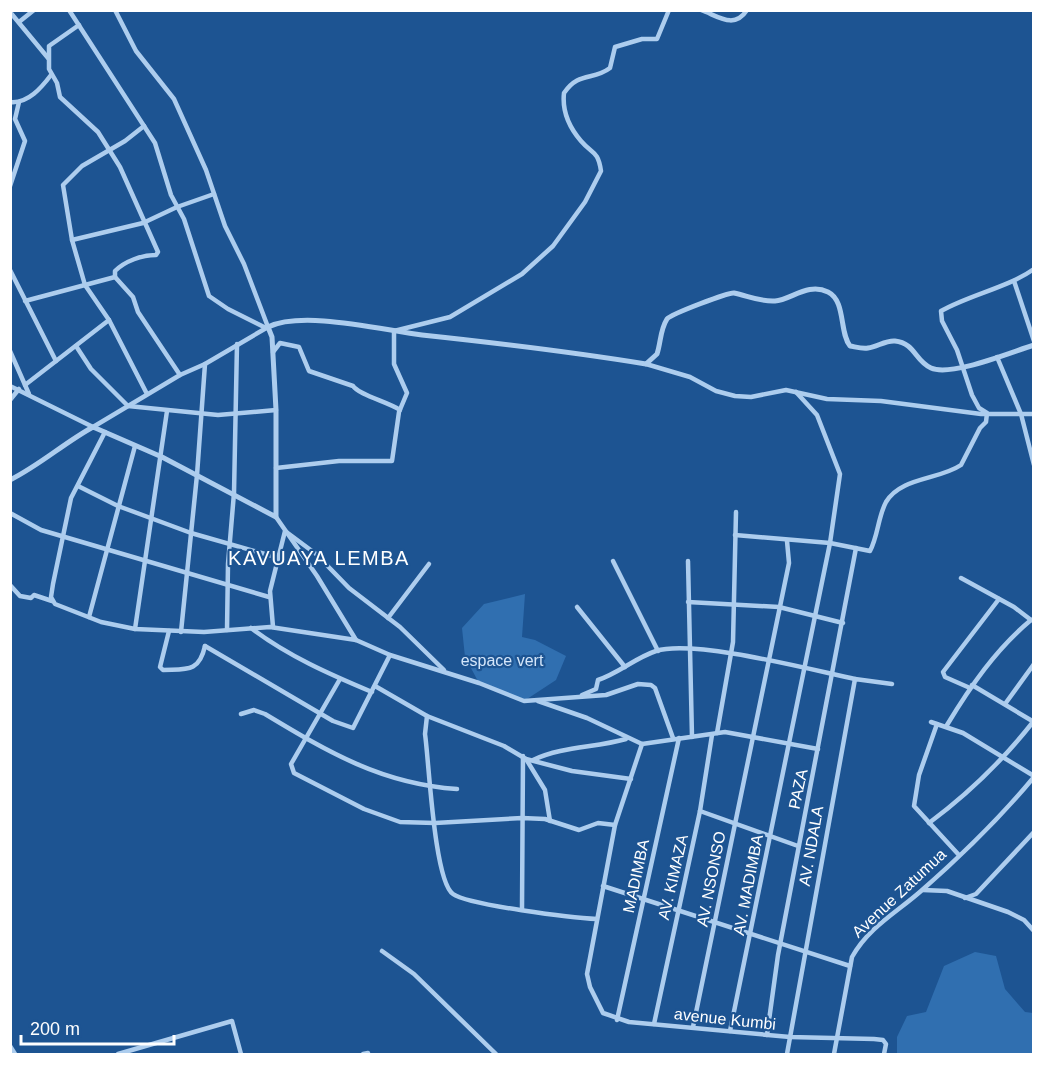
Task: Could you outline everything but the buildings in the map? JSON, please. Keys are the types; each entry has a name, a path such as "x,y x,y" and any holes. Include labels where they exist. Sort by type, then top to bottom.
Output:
{"street":[{"path":"19,22 34,10"},
{"path":"69,10 155,142 210,296 248,320 267,327"},
{"path":"115,10 136,51 174,99 267,327 273,353 276,410 276,517"},
{"path":"394,331 450,317 471,307 522,274 553,246 585,202 602,171 597,153 582,142 565,117 564,93 580,78 600,74 610,68 615,47 642,39 657,39 669,10"},
{"path":"701,10 724,21 732,21 741,18 747,10"},
{"path":"10,12 48,59"},
{"path":"79,25 49,46 48,59 51,75 57,83 62,102 95,128 120,167 158,253 141,256 121,266 115,271 115,277 133,297 138,312 180,375"},
{"path":"10,102 19,102 36,93 51,75"},
{"path":"10,186 25,141 15,119 19,102"},
{"path":"144,126 125,141 82,166 63,184 72,240 85,285 109,320 147,394"},
{"path":"72,240 143,223 177,207 214,194"},
{"path":"735,535 830,543 867,551 872,549 882,511 897,490 961,465 980,428 986,423 987,415 974,400 963,366 942,321 940,311 979,292 1014,281 1034,269"},
{"path":"10,270 56,361"},
{"path":"25,301 115,277"},
{"path":"646,364 657,354 659,340 668,318 678,311 702,305 725,293 775,301 796,292 812,290 826,291 834,298 850,346 869,348 894,341 912,347 930,368 949,370 997,357 1034,343 1014,281"},
{"path":"25,385 109,320"},
{"path":"10,471 13,479 37,467 47,456 147,394 205,364 267,327 285,321 303,320 514,344 646,364 690,377 716,391 735,396 751,397 778,390 827,399 881,401 987,415 1034,414"},
{"path":"276,468 339,461 390,462 395,453 394,437 400,410 407,393 394,364 394,331"},
{"path":"273,353 280,343 294,345 303,350 309,371 353,386 356,390 385,400 400,410"},
{"path":"227,630 234,493 237,344"},
{"path":"76,345 91,369 128,406 202,414 236,414 276,410"},
{"path":"10,351 28,394"},
{"path":"997,357 1021,414 1034,465"},
{"path":"181,632 198,475 205,364"},
{"path":"10,386 93,427 162,457 276,517 317,576 356,640"},
{"path":"10,400 19,389"},
{"name":"AV. MADIMBA","path":"730,1030 830,543 840,474 817,414 796,392"},
{"path":"135,629 167,411"},
{"path":"52,601 68,506 105,432"},
{"path":"89,617 135,446"},
{"path":"78,486 118,506 191,533 279,558"},
{"name":"AV. KIMAZA","path":"654,1024 731,655 736,512"},
{"path":"10,513 30,526 228,587 269,597"},
{"path":"273,627 269,597 285,531"},
{"path":"285,531 414,639 444,670"},
{"name":"AV. NSONSO","path":"693,1027 789,563 787,541"},
{"name":"PAZA","path":"767,1035 780,944 856,548"},
{"path":"613,561 658,651"},
{"path":"688,561 688,650 692,737"},
{"path":"388,618 429,564"},
{"path":"946,725 971,686 1016,632 1032,620 961,578"},
{"path":"10,585 20,596 32,598 34,595 89,617 135,629 181,632 273,627 356,640 390,656 479,683 519,700 538,701 606,695 638,684 651,685 655,688 673,738"},
{"path":"929,823 975,785 1034,722 971,686 945,677 943,672 999,599"},
{"path":"688,602 733,603 779,608 843,623"},
{"path":"577,607 625,667"},
{"path":"251,628 273,645 340,679 372,692"},
{"path":"169,631 160,669 187,670 202,658 205,646 342,725 354,728 390,656"},
{"path":"577,698 596,689 598,680 658,651 688,650 731,655 892,684"},
{"path":"1005,704 1034,664"},
{"path":"340,679 291,764 294,773 384,817 399,822 435,823 522,818 550,820 579,830 598,823 615,825"},
{"name":"AV. NDALA","path":"787,1054 855,679"},
{"path":"375,686 427,716 504,746 524,758 572,771 631,779"},
{"path":"538,701 587,718 626,739 642,744 715,734 752,736 818,749"},
{"path":"241,714 254,710 266,714 306,739 351,762 396,780 431,787 457,789"},
{"path":"427,716 425,734 437,850 446,884 453,895 522,909 597,920"},
{"path":"958,854 914,806 919,775 934,723 946,725 1004,756 1034,776"},
{"name":"MADIMBA","path":"617,1020 679,738"},
{"path":"532,760 578,747 602,746 626,739"},
{"path":"617,1020 603,1013 588,979 615,825 642,744"},
{"path":"522,909 524,758"},
{"path":"524,758 545,790 550,820"},
{"name":"Avenue Zatumua","path":"834,1054 850,966 856,950 870,932 923,890 1002,813 1034,776"},
{"path":"700,811 798,846"},
{"path":"962,898 976,894 1034,832"},
{"path":"603,886 850,966"},
{"path":"923,890 943,891 1008,912 1024,920 1034,931"},
{"path":"382,951 414,974 496,1054"},
{"name":"avenue Kumbi","path":"617,1020 790,1037 883,1040 884,1054"},
{"path":"118,1054 232,1021 241,1054"},
{"path":"10,1046 15,1054"}],"green space":[{"name":"espace vert","path":"525,594 522,637 535,640 566,656 556,680 524,701 479,683 465,657 462,628 484,604"},
{"path":"975,952 996,956 1005,989 1025,1012 1033,1013 1033,1054 897,1054 897,1037 907,1016 926,1012 944,966"}],"district":[{"name":"KAVUAYA LEMBA","path":"319,558"}]}
